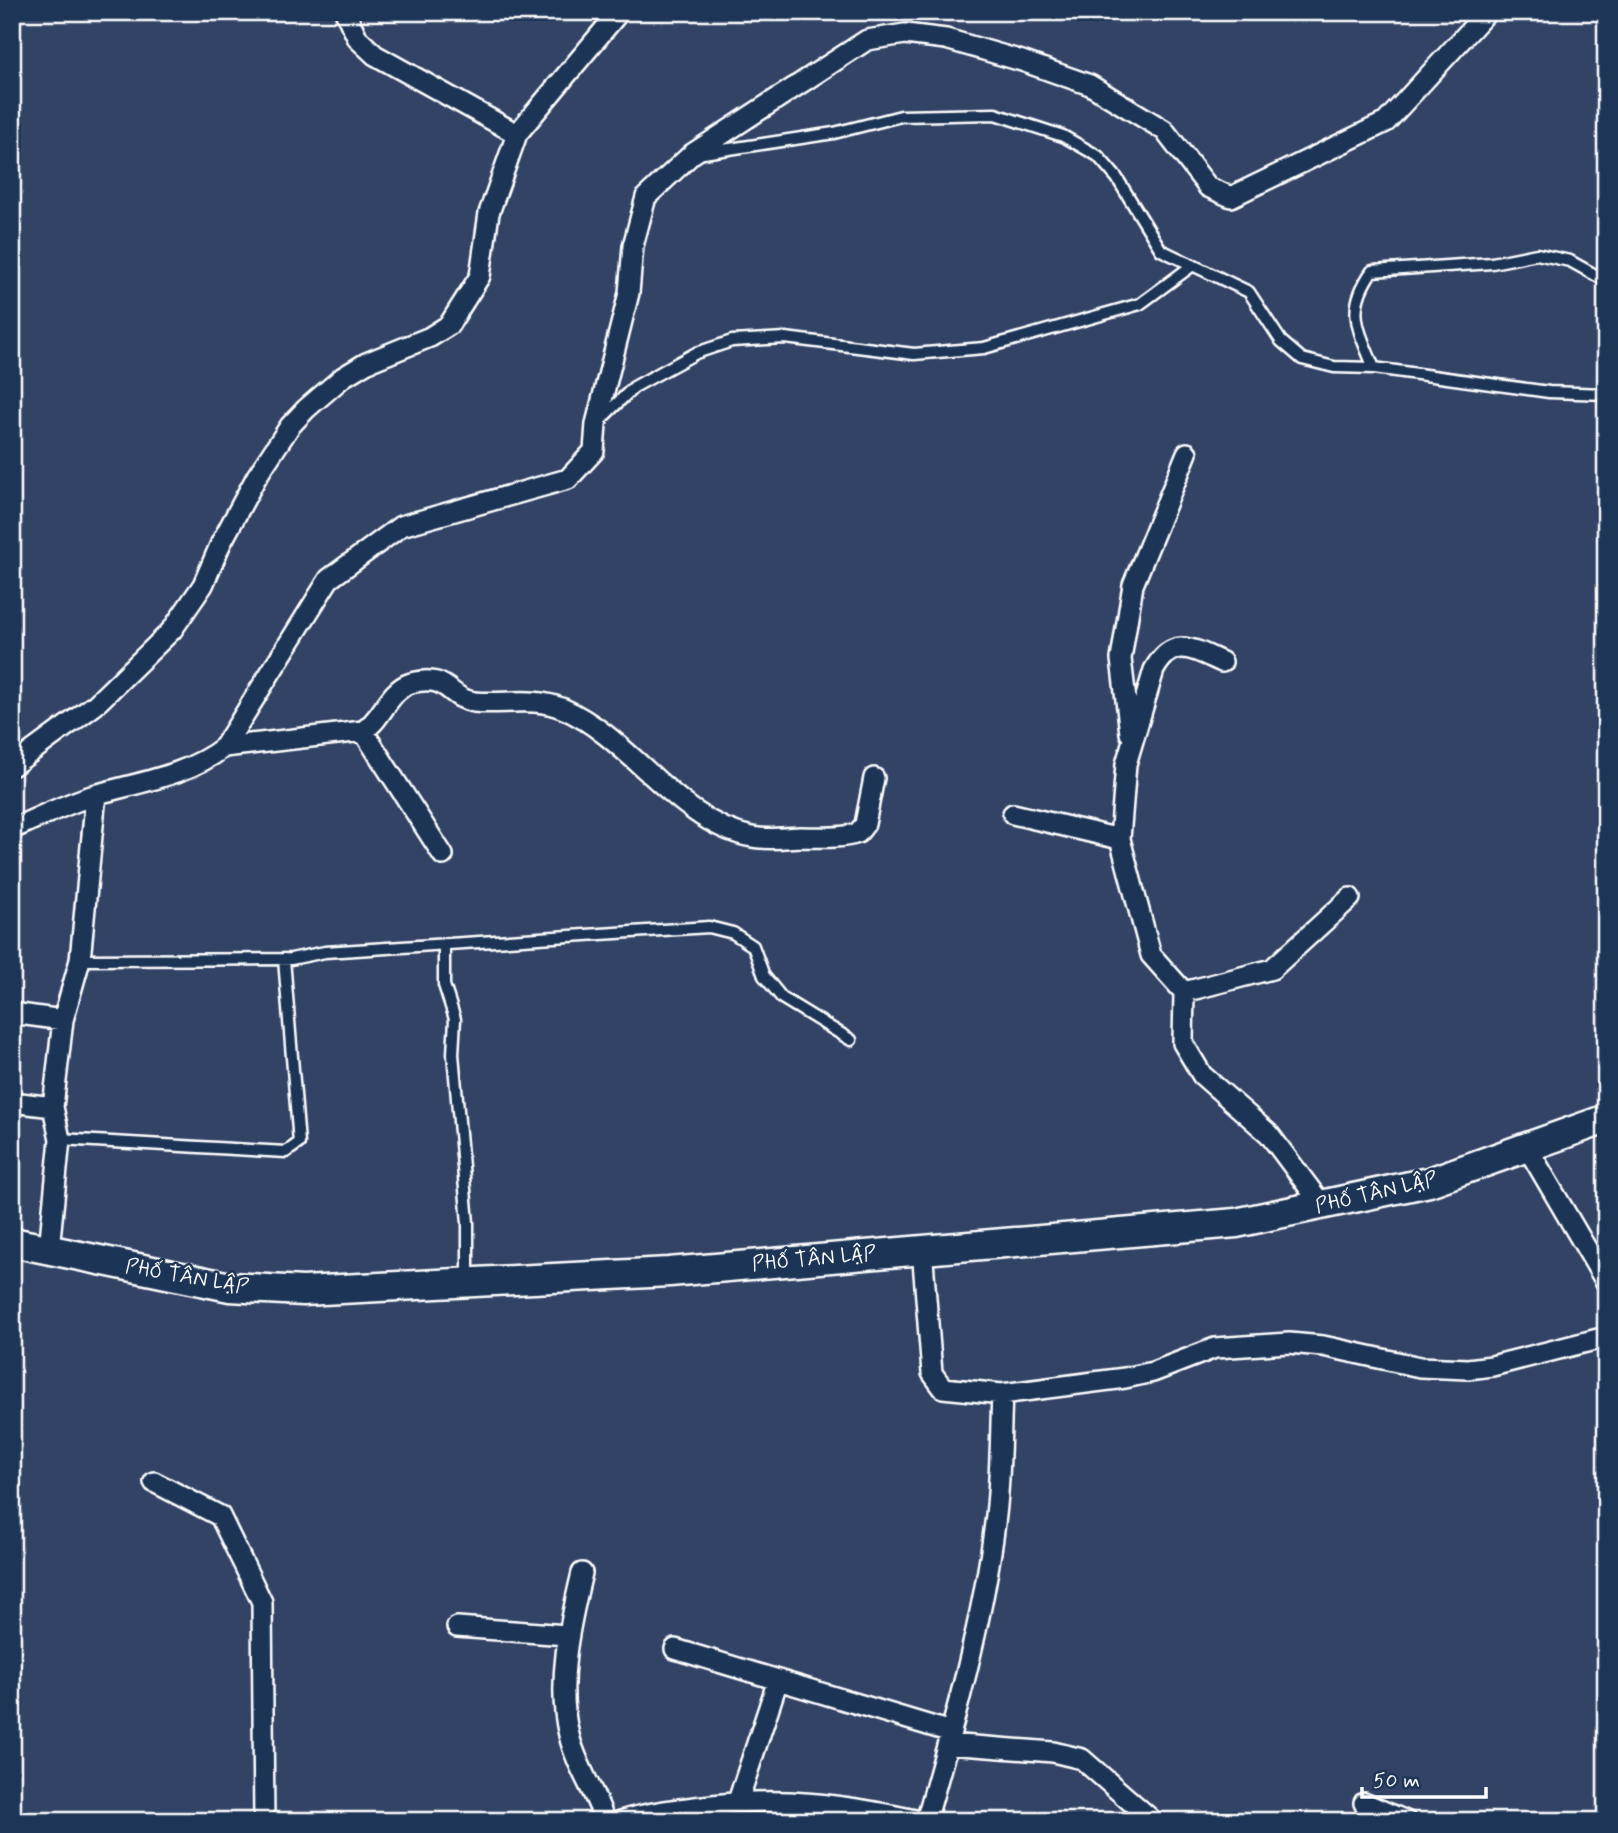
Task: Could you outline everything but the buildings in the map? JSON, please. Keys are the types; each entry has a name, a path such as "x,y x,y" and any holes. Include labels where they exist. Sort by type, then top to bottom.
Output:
{"main road":[{"name":"PHỐ TÂN LẬP","path":"12,1242 230,1287 303,1291 669,1272 922,1248 1236,1223 1429,1182 1606,1119"}],"street":[{"path":"345,12 358,39 375,55 517,134"},
{"path":"12,766 95,705 172,630 204,585 221,543 257,476 290,426 306,409 343,377 366,363 430,337 449,325 480,276 489,213 517,134 619,12"},
{"path":"224,747 330,579 401,526 568,479 594,451 596,424 629,293 633,246 646,197 692,154 867,40 905,34 959,43 1090,85 1164,130 1208,187 1231,197 1386,122 1488,12"},
{"path":"1131,741 1121,659 1133,585 1187,453"},
{"path":"1222,662 1191,648 1180,647 1161,658 1131,741 1126,764 1120,839 1151,955 1184,992 1183,1043 1202,1075 1228,1095 1269,1134 1322,1205"},
{"path":"12,828 96,794 192,766 224,747 363,731 377,720 397,691 411,683 439,682 471,701 519,700 552,705 592,726 710,820 754,838 858,833 865,824 874,778"},
{"path":"363,731 443,855"},
{"path":"49,1250 60,1139 53,1107 63,1020 80,961 96,794"},
{"path":"1013,814 1120,839"},
{"path":"1184,992 1272,969 1350,898"},
{"path":"12,1013 63,1020"},
{"path":"12,1102 53,1107"},
{"path":"1527,1147 1606,1282"},
{"path":"922,1248 934,1380 943,1388 1002,1394 1140,1375 1200,1352 1231,1346 1307,1344 1448,1369 1492,1366 1606,1338"},
{"path":"926,1821 950,1738 990,1555 998,1492 1002,1394"},
{"path":"154,1482 219,1516 262,1602 264,1821"},
{"path":"582,1573 567,1635 569,1735 605,1821"},
{"path":"457,1627 567,1635"},
{"path":"675,1649 778,1680 950,1738 1053,1752 1082,1759 1153,1821"},
{"path":"738,1801 778,1680"},
{"path":"621,1821 646,1813 738,1801 817,1802 920,1821"},
{"path":"1364,1803 1406,1821"}],"lane":[{"path":"692,154 834,133 901,116 995,114 1063,136 1088,148 1117,178 1161,250 1249,292 1281,341 1302,359 1334,368 1374,368 1549,392 1606,394"},
{"path":"1374,368 1354,318 1358,291 1372,271 1492,263 1537,254 1570,261 1606,281"},
{"path":"596,424 634,387 696,353 732,341 785,338 914,354 974,350 1113,314 1140,304 1193,265"},
{"path":"80,961 284,959 325,952 709,927 733,933 753,946 764,976 782,998 852,1040"},
{"path":"444,944 444,985 456,1018 453,1054 468,1223 468,1283"},
{"path":"60,1139 286,1152 299,1143 284,959"}]}
